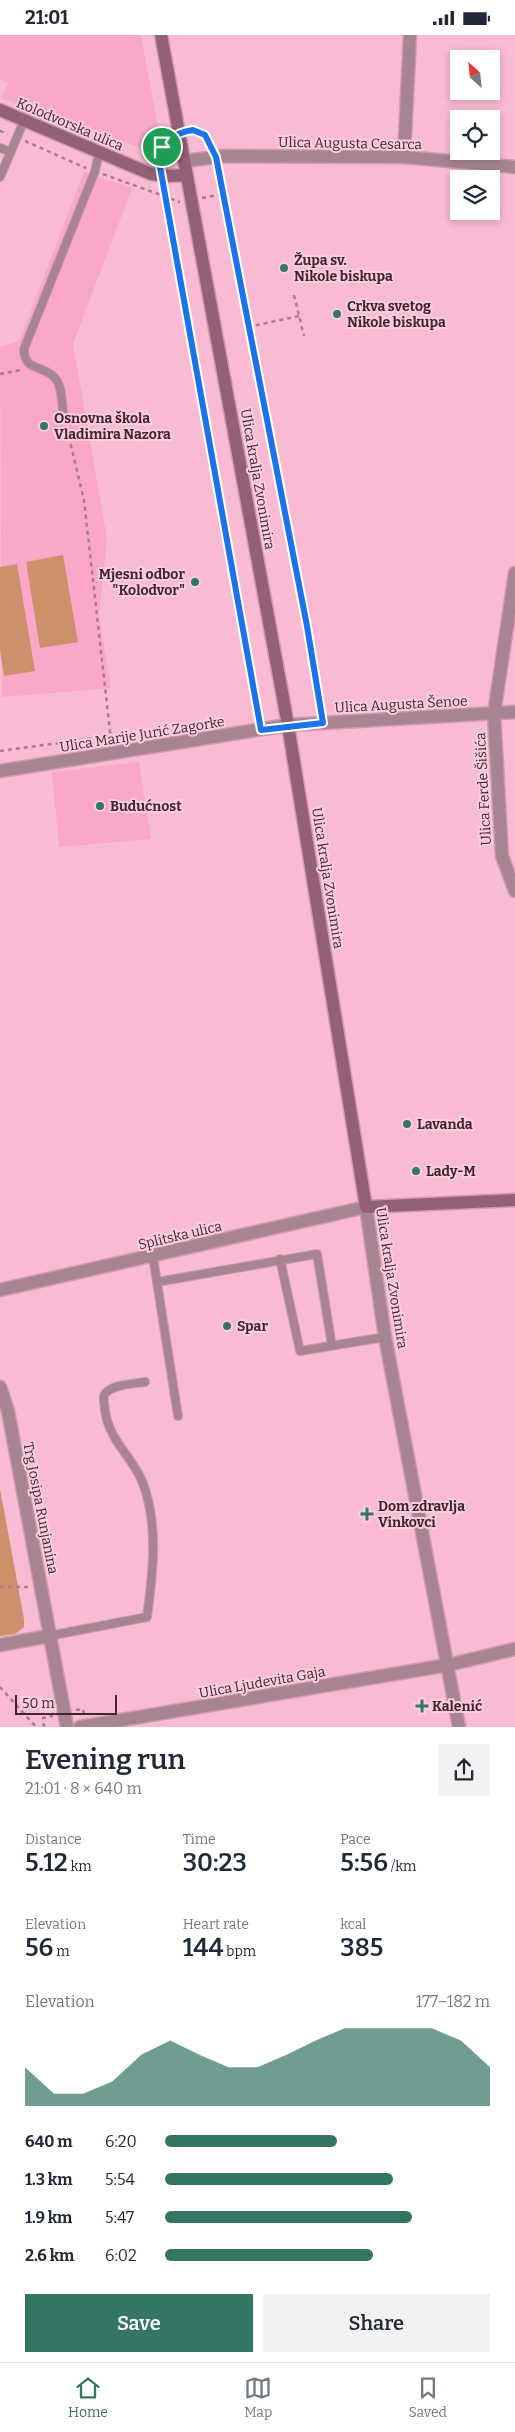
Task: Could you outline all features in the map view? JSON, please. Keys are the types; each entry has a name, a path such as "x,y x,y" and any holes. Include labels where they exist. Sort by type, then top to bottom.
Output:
{"main road":[{"name":"Ulica kralja Zvonimira","path":"161,35 288,725 366,1207"},
{"name":"Kolodvorska ulica","path":"0,110 151,174 187,175"},
{"path":"366,1207 515,1200"}],"street":[{"path":"404,157 410,35"},
{"name":"Ulica Augusta Cesarca","path":"185,161 216,157 404,157 515,167"},
{"name":"Ulica Ferde Šišića","path":"515,573 494,714 502,856 515,891"},
{"name":"Ulica Augusta Šenoe","path":"288,725 515,712"},
{"name":"Ulica Marije Jurić Zagorke","path":"0,771 288,725"},
{"name":"Splitska ulica","path":"0,1290 153,1257 366,1207"},
{"name":"Ulica kralja Zvonimira","path":"366,1207 385,1337 459,1727"},
{"name":"Trg Josipa Runjanina","path":"0,1387 8,1411 67,1727"},
{"path":"0,1645 49,1636"},
{"name":"Ulica Ljudevita Gaja","path":"80,1727 448,1665 515,1649"}],"lane":[{"path":"0,177 24,121"},
{"path":"0,148 11,152"},
{"path":"63,411 58,382 54,376 35,367 24,357 24,349 94,171 99,153"},
{"path":"157,1282 317,1253 332,1345"},
{"path":"153,1257 178,1416"},
{"path":"280,1259 300,1351 385,1337"},
{"path":"49,1636 147,1617 154,1566 149,1509 142,1480 108,1427 104,1400 104,1394 109,1389 146,1382"}],"path":[{"path":"0,131 94,171 177,202 223,195"},
{"path":"261,730 159,161 162,147 170,137 180,132 199,131 210,141 216,157 307,626 323,723"},
{"path":"294,295 304,336"},
{"path":"248,327 299,316"},
{"path":"0,374 35,367"},
{"path":"63,411 84,500 110,736 114,753"},
{"path":"0,751 110,736"},
{"path":"0,1587 40,1586"},
{"path":"0,1687 36,1727"},
{"path":"44,1727 43,1719 52,1716"}],"shaded area":[{"path":"0,35 141,35 160,139 150,152 93,129 91,133 2,98 8,83 0,79"},
{"name":"Osnovna škola Vladimira Nazora","path":"84,172 132,188 73,344 107,538 99,617 111,688 2,697 0,347 17,342 21,337"},
{"path":"63,555 78,642 40,648 26,562"},
{"path":"17,564 35,671 4,676 0,651 0,567"},
{"name":"Budućnost","path":"139,762 151,839 59,847 52,772"},
{"path":"0,1489 24,1627 15,1634 0,1636"}],"place":[{"name":"Župa sv. Nikole biskupa","path":"284,268"},
{"name":"Crkva svetog Nikole biskupa","path":"337,314"},
{"name":"Osnovna škola Vladimira Nazora","path":"44,426"},
{"name":"Mjesni odbor \"Kolodvor\"","path":"195,582"},
{"name":"Budućnost","path":"100,806"},
{"name":"Lavanda","path":"407,1124"},
{"name":"Lady-M","path":"416,1171"},
{"name":"Spar","path":"227,1326"},
{"name":"Dom zdravlja Vinkovci","path":"367,1514"},
{"name":"Kalenić","path":"422,1706"}],"route":[{"path":"199,131 210,141 216,157 307,626 323,723 288,725 261,730 159,161 162,147 170,137 180,132 199,131"}]}
